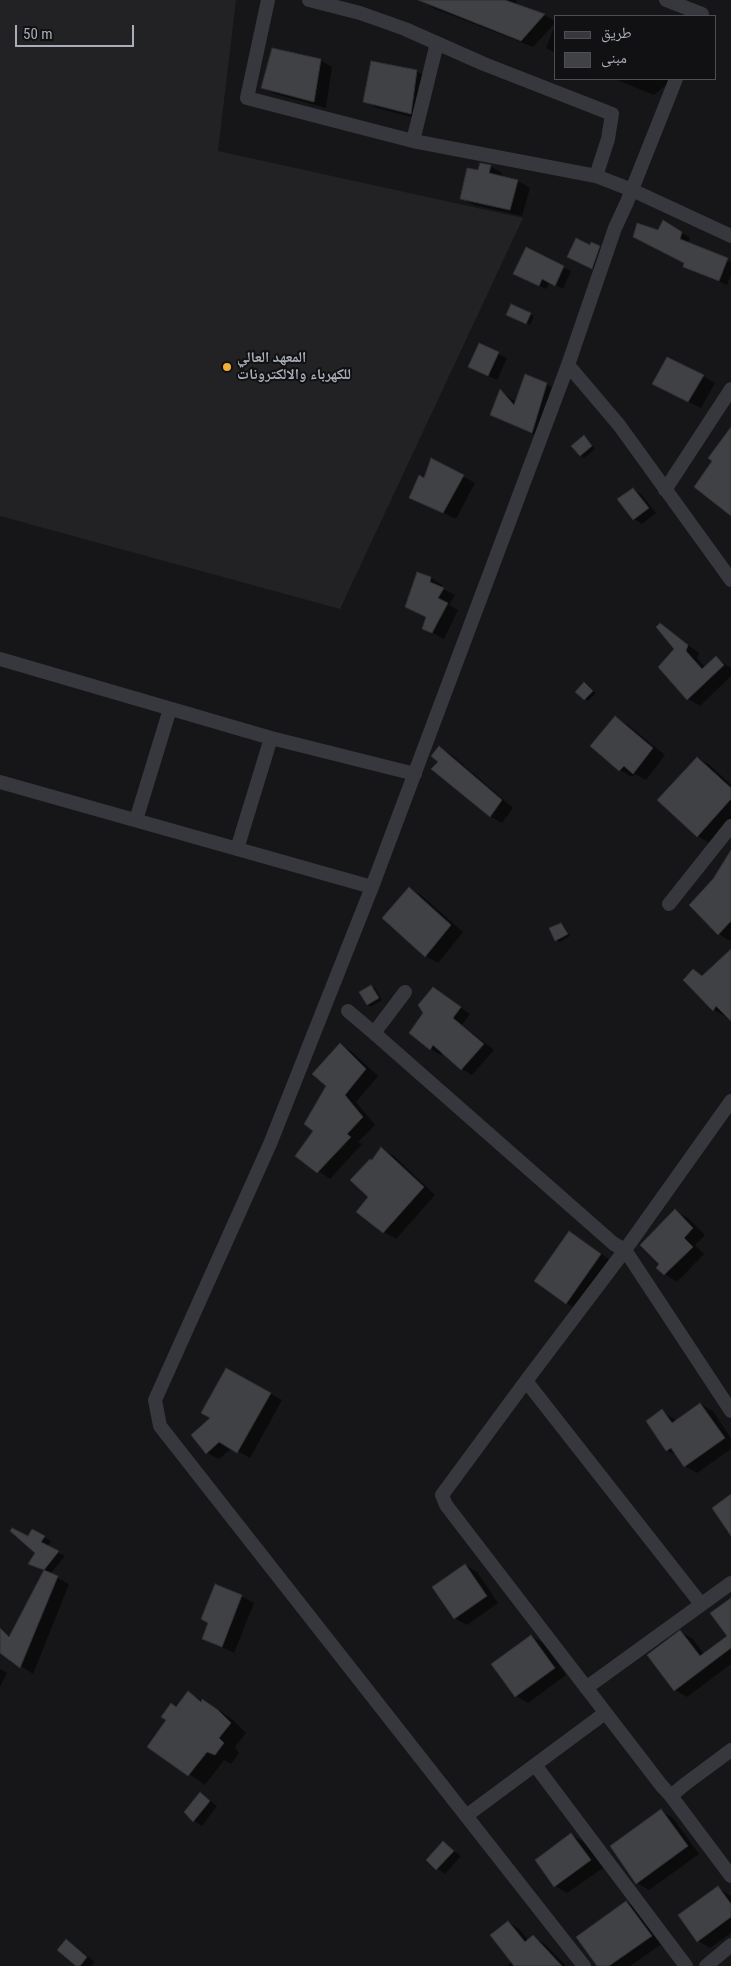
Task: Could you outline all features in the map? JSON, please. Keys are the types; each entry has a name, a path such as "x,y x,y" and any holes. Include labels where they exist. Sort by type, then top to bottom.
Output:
{"street":[{"path":"268,0 247,98 413,141 596,176 632,190 731,236"},
{"path":"309,0 360,13 612,114 608,139 596,176"},
{"path":"666,0 702,15"},
{"path":"413,141 437,43"},
{"path":"584,1966 160,1426 154,1400 270,1144 372,887 568,365 615,228 676,80"},
{"path":"568,365 619,425 731,580"},
{"path":"665,490 731,389"},
{"path":"0,659 272,738 415,774"},
{"path":"136,820 170,708"},
{"path":"237,849 272,738"},
{"path":"0,782 372,887"},
{"path":"669,904 731,826"},
{"path":"374,1033 405,992"},
{"path":"348,1011 614,1244 625,1250 731,1411"},
{"path":"731,1101 625,1250 442,1495 446,1505 731,1876"},
{"path":"526,1381 701,1604"},
{"path":"586,1688 731,1583"},
{"path":"466,1816 605,1713"},
{"path":"671,1796 731,1750"},
{"path":"535,1765 686,1966"},
{"path":"706,1966 731,1945"}],"shaded area":[{"name":"المعهد العالي للكهرباء والالكترونات","path":"0,0 236,0 218,151 523,218 340,609 0,516"}],"building":[{"path":"418,0 505,0 545,14 521,41"},
{"path":"272,48 321,59 314,102 261,88"},
{"path":"371,61 417,70 411,114 363,102"},
{"path":"480,163 491,165 489,173 518,180 510,210 460,199 467,168 478,170"},
{"path":"663,220 682,232 680,239 728,258 719,281 683,267 684,263 633,237 637,223 658,230"},
{"path":"576,238 590,245 591,242 600,246 592,269 567,257"},
{"path":"526,247 564,266 555,286 542,279 539,286 513,274"},
{"path":"511,304 531,313 526,324 506,315"},
{"path":"479,343 499,352 488,376 468,367"},
{"path":"667,357 704,375 688,402 652,384"},
{"path":"525,374 547,383 532,433 490,415 500,389 514,405"},
{"path":"731,427 731,516 694,487 712,461 708,458"},
{"path":"584,435 592,446 580,456 571,446"},
{"path":"431,458 464,475 443,513 409,498 419,475 424,478"},
{"path":"633,488 649,508 633,520 617,499"},
{"path":"417,572 431,577 430,582 444,588 438,598 448,603 432,633 422,629 426,617 405,607"},
{"path":"660,623 688,645 686,651 702,669 716,656 724,665 687,700 658,667 674,649 656,627"},
{"path":"584,682 593,691 584,700 575,692"},
{"path":"615,716 653,748 633,774 624,766 619,771 590,746"},
{"path":"439,746 502,800 490,817 431,769 438,762 431,756"},
{"path":"697,757 731,788 731,799 697,837 657,800"},
{"path":"731,850 731,921 718,935 689,905 713,879"},
{"path":"409,887 451,925 425,957 382,918"},
{"path":"561,923 568,934 555,941 549,928"},
{"path":"731,949 731,1021 716,1006 713,1011 683,980 693,969 702,976"},
{"path":"371,985 379,998 367,1005 359,992"},
{"path":"433,987 461,1007 453,1018 484,1044 461,1070 433,1045 430,1050 409,1033 423,1013 418,1005"},
{"path":"340,1043 366,1069 345,1095 363,1117 347,1134 351,1137 317,1173 295,1156 313,1131 304,1124 326,1086 312,1074"},
{"path":"381,1147 424,1187 383,1233 356,1212 368,1197 350,1180 370,1159 372,1160"},
{"path":"675,1209 693,1228 684,1238 693,1247 664,1275 656,1268 659,1264 640,1245"},
{"path":"569,1231 601,1254 566,1304 534,1281"},
{"path":"226,1368 271,1393 237,1453 219,1442 206,1454 191,1435 210,1418 201,1413"},
{"path":"700,1403 725,1438 684,1467 671,1448 666,1451 646,1421 662,1409 672,1423"},
{"path":"731,1494 731,1536 712,1508"},
{"path":"12,1528 28,1536 32,1529 45,1536 41,1542 59,1551 44,1570 28,1564 35,1553 10,1531"},
{"path":"465,1564 487,1596 454,1619 432,1587"},
{"path":"44,1570 58,1576 20,1668 0,1653 0,1628 9,1637"},
{"path":"215,1584 242,1595 222,1647 202,1639 208,1623 201,1619"},
{"path":"731,1598 731,1648 674,1691 647,1655 680,1630 700,1656 727,1636 710,1613"},
{"path":"531,1635 555,1668 515,1697 491,1664"},
{"path":"188,1691 201,1702 202,1699 218,1710 231,1723 219,1738 224,1743 215,1755 207,1752 188,1776 147,1747 166,1720 161,1717 171,1703 176,1707"},
{"path":"200,1792 210,1801 193,1822 184,1812"},
{"path":"661,1809 688,1846 636,1884 610,1846"},
{"path":"571,1833 591,1860 554,1887 535,1860"},
{"path":"443,1841 454,1851 436,1870 426,1860"},
{"path":"718,1886 731,1904 731,1917 697,1942 678,1915"},
{"path":"626,1901 652,1936 609,1966 597,1966 576,1937"},
{"path":"508,1921 525,1942 533,1935 562,1966 514,1966 490,1935"},
{"path":"66,1939 87,1957 80,1966 76,1966 57,1950"}],"place":[{"name":"المعهد العالي للكهرباء والالكترونات","path":"227,367"}]}
